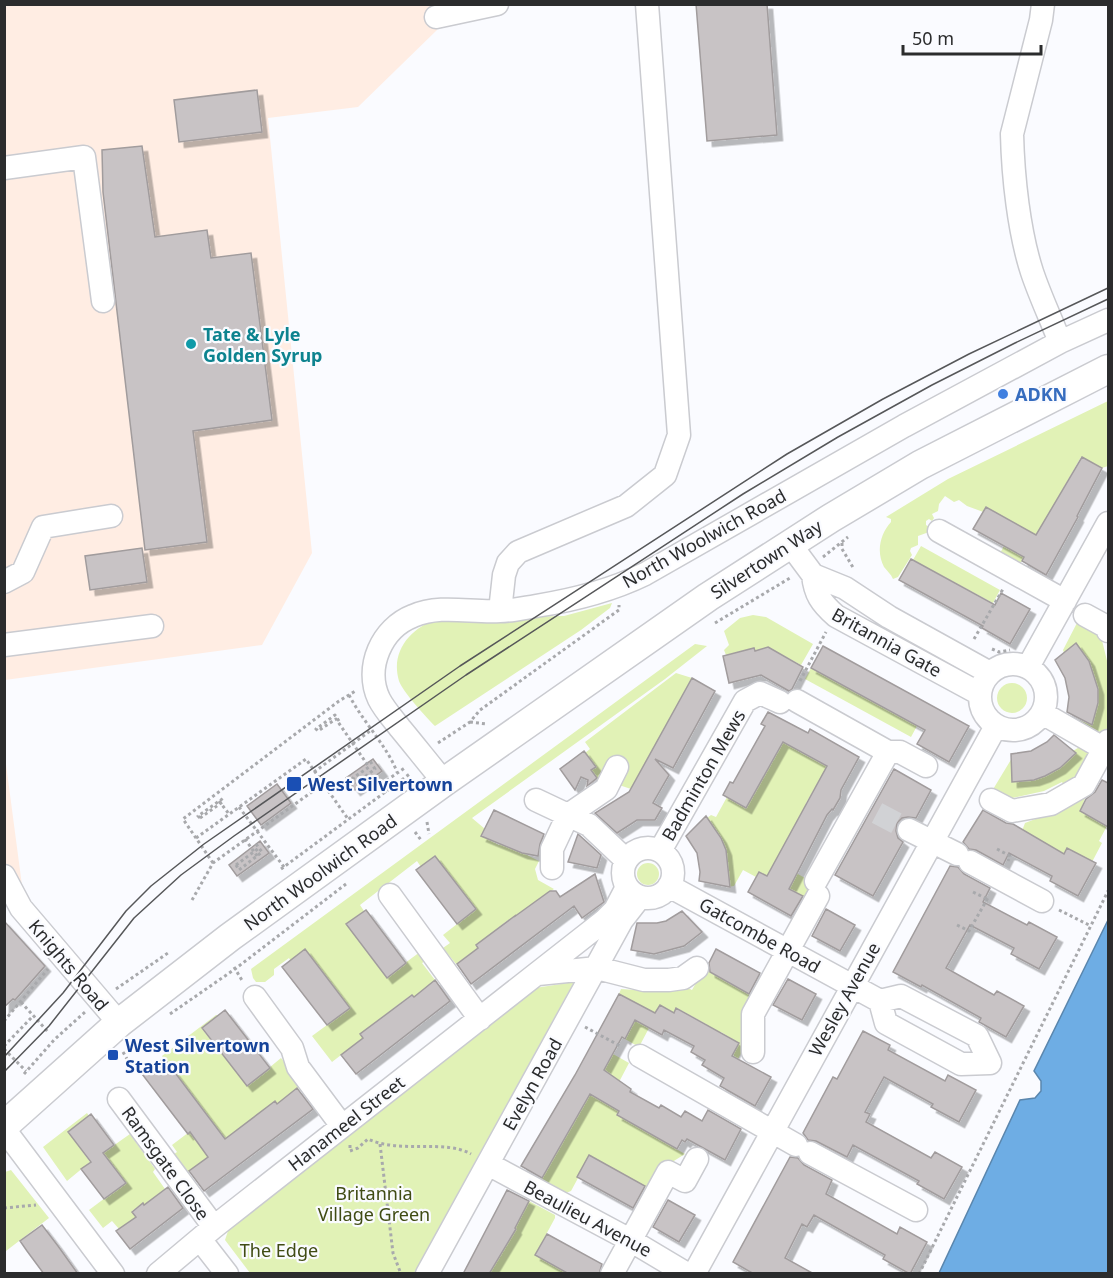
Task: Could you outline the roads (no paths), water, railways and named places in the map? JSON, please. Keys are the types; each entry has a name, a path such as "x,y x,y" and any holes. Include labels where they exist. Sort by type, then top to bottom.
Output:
{"main road":[{"name":"Silvertown Way","path":"444,782 708,597 863,498 936,456 1108,369"},
{"name":"North Woolwich Road","path":"4,1127 119,1023 230,937 444,782"}],"street":[{"path":"444,12 497,4"},
{"path":"500,611 506,569 508,563 518,552 626,506 665,476 679,435 647,4"},
{"path":"1043,4 1012,134 1012,150 1018,209 1032,271 1060,342"},
{"path":"4,168 84,157 103,301"},
{"name":"North Woolwich Road","path":"444,782 379,701 374,680 377,652 385,637 399,624 413,616 436,610 500,611 576,599 621,586 880,440 1060,342 1108,320"},
{"path":"4,582 23,572 44,527 111,516"},
{"path":"1028,667 1065,601 1101,554 1108,523"},
{"path":"939,531 1065,601"},
{"name":"Britannia Gate","path":"790,544 813,575 818,597 836,616 980,694"},
{"name":"Britannia Gate","path":"813,575 845,588 890,617 990,673"},
{"path":"1084,615 1107,627 1108,631"},
{"path":"4,645 152,626"},
{"path":"1009,664 1028,667 1043,682 1046,693 1042,713 1026,727 1016,730 996,726 983,712 980,694 983,683 990,673 1000,666 1009,664"},
{"name":"Badminton Mews","path":"660,851 745,700 760,693 792,695 888,752 900,752 926,766"},
{"path":"991,800 1012,811 1051,804 1083,784 1107,747 1042,713"},
{"name":"Wesley Avenue","path":"694,1274 996,726"},
{"path":"753,1052 753,1014 788,950 817,888 868,809 888,752"},
{"path":"552,868 552,849 568,815 606,789 618,767"},
{"path":"536,800 589,825 626,860"},
{"path":"909,830 1042,901"},
{"path":"645,848 660,851 670,862 672,870 669,886 656,897 633,892 622,873 626,860 631,854 645,848"},
{"name":"Knights Road","path":"4,876 21,908 119,1023"},
{"name":"Gatcombe Road","path":"669,886 879,1001"},
{"name":"Evelyn Road","path":"427,1274 597,968 622,920 633,892"},
{"name":"Hanameel Street","path":"158,1274 210,1237 342,1126 604,921 633,892"},
{"path":"390,895 480,1019"},
{"path":"536,975 597,968 644,980 669,980 683,978 698,968"},
{"path":"255,997 292,1048 298,1067 342,1126"},
{"path":"640,1056 772,1132 916,1210"},
{"name":"Ramsgate Close","path":"119,1099 210,1237 227,1274"},
{"path":"4,1127 113,1274"},
{"path":"612,1274 668,1172 685,1181 697,1159"},
{"name":"Beaulieu Avenue","path":"488,1164 630,1240 687,1274"}],"water":[{"path":"1108,920 1108,1273 939,1273 1020,1100 1035,1098 1041,1091 1041,1081 1034,1071"}],"tunnel":[{"path":"877,813 909,830"}],"tram line":[{"path":"4,1057 63,993 126,911 151,886 204,844 460,666 787,454 883,399 969,354 1108,288"},
{"path":"4,1072 49,1026 134,918 181,875 234,836 466,675 743,494 838,437 932,385 1108,299"}],"place":[{"name":"Tate & Lyle Golden Syrup","path":"191,344"},
{"name":"ADKN","path":"1003,394"},
{"name":"West Silvertown","path":"294,784"},
{"name":"West Silvertown Station","path":"113,1055"}],"park label":[{"name":"Britannia Village Green","path":"374,1203"},
{"name":"The Edge","path":"279,1250"}]}
